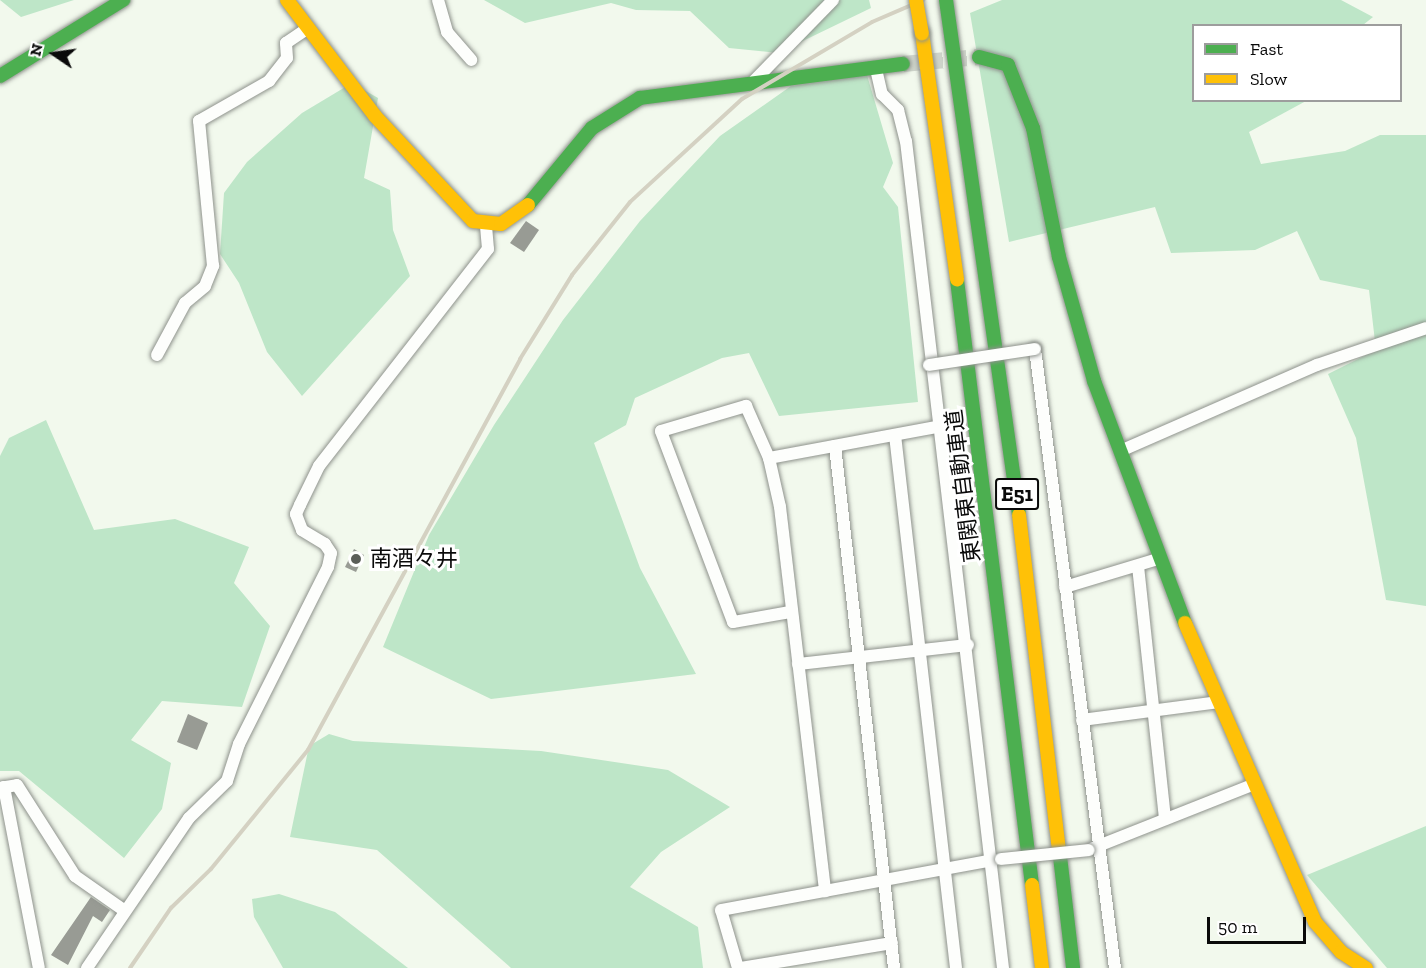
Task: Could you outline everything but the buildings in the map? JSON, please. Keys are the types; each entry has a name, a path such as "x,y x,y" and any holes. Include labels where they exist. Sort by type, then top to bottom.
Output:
{"main road":[{"path":"0,76 123,0"},
{"path":"288,0 307,29 375,116 473,221 486,225 501,224 524,210 592,128 619,107 640,98 754,81 876,69 903,64"},
{"name":"東関東自動車道","path":"916,0 976,420 1042,968"},
{"name":"E51","path":"946,0 1005,391 1073,968"},
{"path":"979,57 1008,65 1033,128 1059,257 1120,451 1158,559 1315,922 1341,952 1366,968"}],"street":[{"path":"438,0 447,32 471,60"},
{"path":"754,81 834,0"},
{"path":"157,355 185,303 205,286 213,266 199,122 269,81 286,58 286,44 307,29"},
{"path":"876,69 882,94 898,110 906,141 929,365 968,645 987,861 1003,968"},
{"path":"87,968 189,818 227,782 239,744 328,567 330,553 302,530 296,514 319,466 488,249 486,225"},
{"path":"1120,451 1317,365 1426,328"},
{"path":"929,365 1035,349 1082,720 1093,848 1115,968"},
{"path":"790,612 734,622 661,430 746,406 769,458 780,507 790,612 825,891"},
{"path":"769,458 937,427"},
{"path":"895,435 956,968"},
{"path":"835,446 858,657 886,879 894,968"},
{"path":"1065,587 1158,559"},
{"path":"1138,566 1165,819"},
{"path":"798,664 968,645"},
{"path":"1082,720 1219,702"},
{"path":"892,944 740,968 721,910 945,868 1093,848 1255,784"},
{"path":"39,968 2,787 17,785 75,876 124,911"}],"green space":[{"path":"0,0 74,0 21,17"},
{"path":"484,0 869,0 871,8 778,53 729,48 690,11 636,10 611,3 525,23"},
{"path":"1002,0 1341,0 1373,17 1364,24 1192,24 1192,102 1304,102 1249,132 1261,164 1345,151 1380,135 1426,135 1426,606 1386,600 1356,438 1328,374 1376,350 1369,290 1320,280 1297,231 1255,250 1171,253 1155,207 1009,242 970,13"},
{"path":"867,75 893,163 883,187 898,207 918,402 779,416 749,353 722,358 635,398 626,425 594,443 640,568 696,674 491,699 383,647 429,535 494,425 563,320 640,221 720,136 791,86"},
{"path":"352,83 378,98 364,178 390,190 393,230 410,276 302,396 267,352 239,283 220,254 224,193 247,162 302,113"},
{"path":"46,420 94,530 175,519 249,547 234,583 270,626 242,707 162,701 131,740 171,763 162,809 124,858 19,771 0,771 0,456 9,438"},
{"path":"329,734 353,741 541,751 668,770 730,807 661,852 630,887 698,927 703,968 511,968 377,850 290,837 309,746"},
{"path":"1426,826 1426,968 1387,968 1307,875"},
{"path":"279,894 335,912 408,968 283,968 254,917 252,899"}],"tunnel":[{"path":"903,64 979,57"}],"railway":[{"path":"130,968 171,908 211,869 308,750 520,359 572,275 630,202 742,99 872,22 923,0"}],"traffic: fast":[{"path":"0,76 123,0"},
{"path":"946,0 1019,515"},
{"path":"979,57 1008,65 1033,128 1059,257 1094,381 1185,623"},
{"path":"528,205 592,128 640,98 903,64"},
{"path":"957,280 1032,885"},
{"path":"1059,848 1073,968"}],"traffic: slow":[{"path":"287,0 375,116 473,221 501,224 528,205"},
{"path":"916,0 922,33"},
{"path":"922,33 957,280"},
{"path":"1019,515 1059,848"},
{"path":"1185,623 1315,922 1341,952 1366,968"},
{"path":"1032,885 1042,968"}],"place":[{"name":"南酒々井","path":"356,559"}]}
